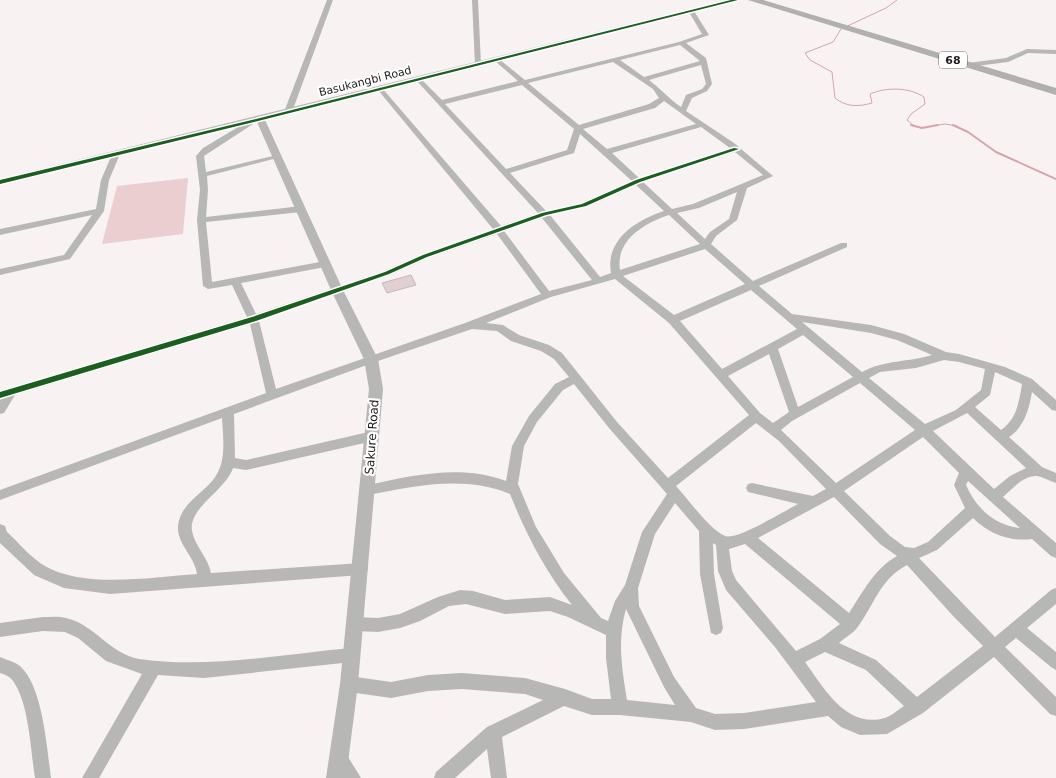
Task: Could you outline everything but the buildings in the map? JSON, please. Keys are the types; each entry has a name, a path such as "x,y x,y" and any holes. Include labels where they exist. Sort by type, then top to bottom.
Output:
{"main road":[{"name":"68","path":"753,0 1056,92"}],"street":[{"path":"288,112 330,0"},
{"path":"475,0 478,65"},
{"name":"Basukangbi Road","path":"0,182 736,0"},
{"path":"439,103 615,60 706,35 692,12"},
{"path":"681,43 702,57 709,84 705,90 689,97 683,110"},
{"path":"968,65 1008,60 1027,52 1056,52"},
{"path":"497,60 606,152 706,245 804,330 863,377 924,430 966,472 1056,552"},
{"path":"615,60 655,88 664,98 736,149 769,176 695,206 652,219 622,240 615,254 616,275 672,320 756,416 836,490 885,540 898,550 912,555 994,647 1056,708"},
{"path":"643,80 704,62"},
{"path":"418,80 544,214 598,281"},
{"path":"380,89 499,230 547,295"},
{"path":"578,128 652,106 664,98"},
{"path":"256,120 206,150 200,156 199,163 204,190 201,220 208,286 325,264"},
{"name":"Sakure Road","path":"256,120 277,157 371,360 376,389 361,569 349,684 336,778"},
{"path":"606,152 701,125"},
{"path":"505,172 571,151 578,128"},
{"path":"0,410 5,394 254,319 544,214 584,205 638,181 736,149"},
{"path":"0,272 67,257 100,211 104,199 105,180 116,154"},
{"path":"202,175 277,157"},
{"path":"0,495 469,326 547,295 598,281 706,245 713,234 733,220 742,187"},
{"path":"201,220 301,209"},
{"path":"0,232 100,211"},
{"path":"672,320 844,245"},
{"path":"235,281 244,295 254,319 272,396"},
{"path":"789,316 871,329 900,337 944,356 960,358 991,368 1028,382 1056,407"},
{"path":"469,326 498,328 515,338 545,348 558,356 613,425 706,529 722,542 731,543 748,537 836,490 924,430 968,407 986,392 991,368"},
{"path":"721,375 804,330"},
{"path":"772,348 795,414"},
{"path":"773,430 795,414 878,368 916,364 944,356"},
{"path":"577,378 559,387 534,419 518,446 512,484 530,530 559,578 597,624"},
{"path":"1000,437 1016,426 1023,409 1028,382"},
{"path":"968,407 1038,471 1056,478"},
{"path":"205,579 203,565 190,544 185,527 187,517 195,505 213,489 224,474 228,462 228,412"},
{"path":"620,707 613,650 614,631 619,607 631,588 649,532 671,490 756,416"},
{"path":"228,462 246,465 373,436"},
{"path":"995,497 1012,481 1028,472 1038,471"},
{"path":"966,472 960,484 963,495 973,510 990,524 1006,533 1021,536 1034,533"},
{"path":"368,490 417,480 444,478 486,480 514,490"},
{"path":"752,488 815,502"},
{"path":"794,660 825,644 851,624 877,581 892,566 929,548 973,510"},
{"path":"706,529 707,574 716,628"},
{"path":"0,530 2,536 39,570 64,581 110,587 361,569"},
{"path":"748,537 851,624"},
{"path":"722,542 725,571 731,585 794,660 830,708 847,722 860,727 887,726 918,707 1056,595"},
{"path":"631,588 632,606 636,617 669,682 691,714"},
{"path":"355,624 389,625 414,617 454,598 466,596 476,597 504,607 536,603 551,604 614,631"},
{"path":"0,630 43,624 66,625 83,633 111,656 137,666 204,670 352,654"},
{"path":"1016,628 1056,662"},
{"path":"825,644 871,665 918,707"},
{"path":"0,665 15,672 23,683 33,713 43,778"},
{"path":"90,778 154,667"},
{"path":"349,684 391,690 428,683 462,681 525,686 592,707 620,707 691,714 715,722 744,721 830,708"},
{"path":"442,778 493,733 565,697"},
{"path":"493,733 499,778"},
{"path":"339,758 352,778"}],"shaded area":[{"path":"188,178 183,234 102,244 117,186"}],"waterway":[{"path":"897,0 886,8 841,29 833,42 805,53 810,60 832,72 835,98 848,105 857,106 872,103 870,94 890,89 911,91 924,97 925,104 911,114 907,120 914,126"},
{"path":"914,126 922,128 936,125"},
{"path":"936,125 954,126"},
{"path":"954,126 968,132 996,152 1056,179"}],"cycle path":[{"path":"0,182 736,0"},
{"path":"0,395 254,319 387,273 425,256 544,214 584,205 638,181 736,149"}]}
